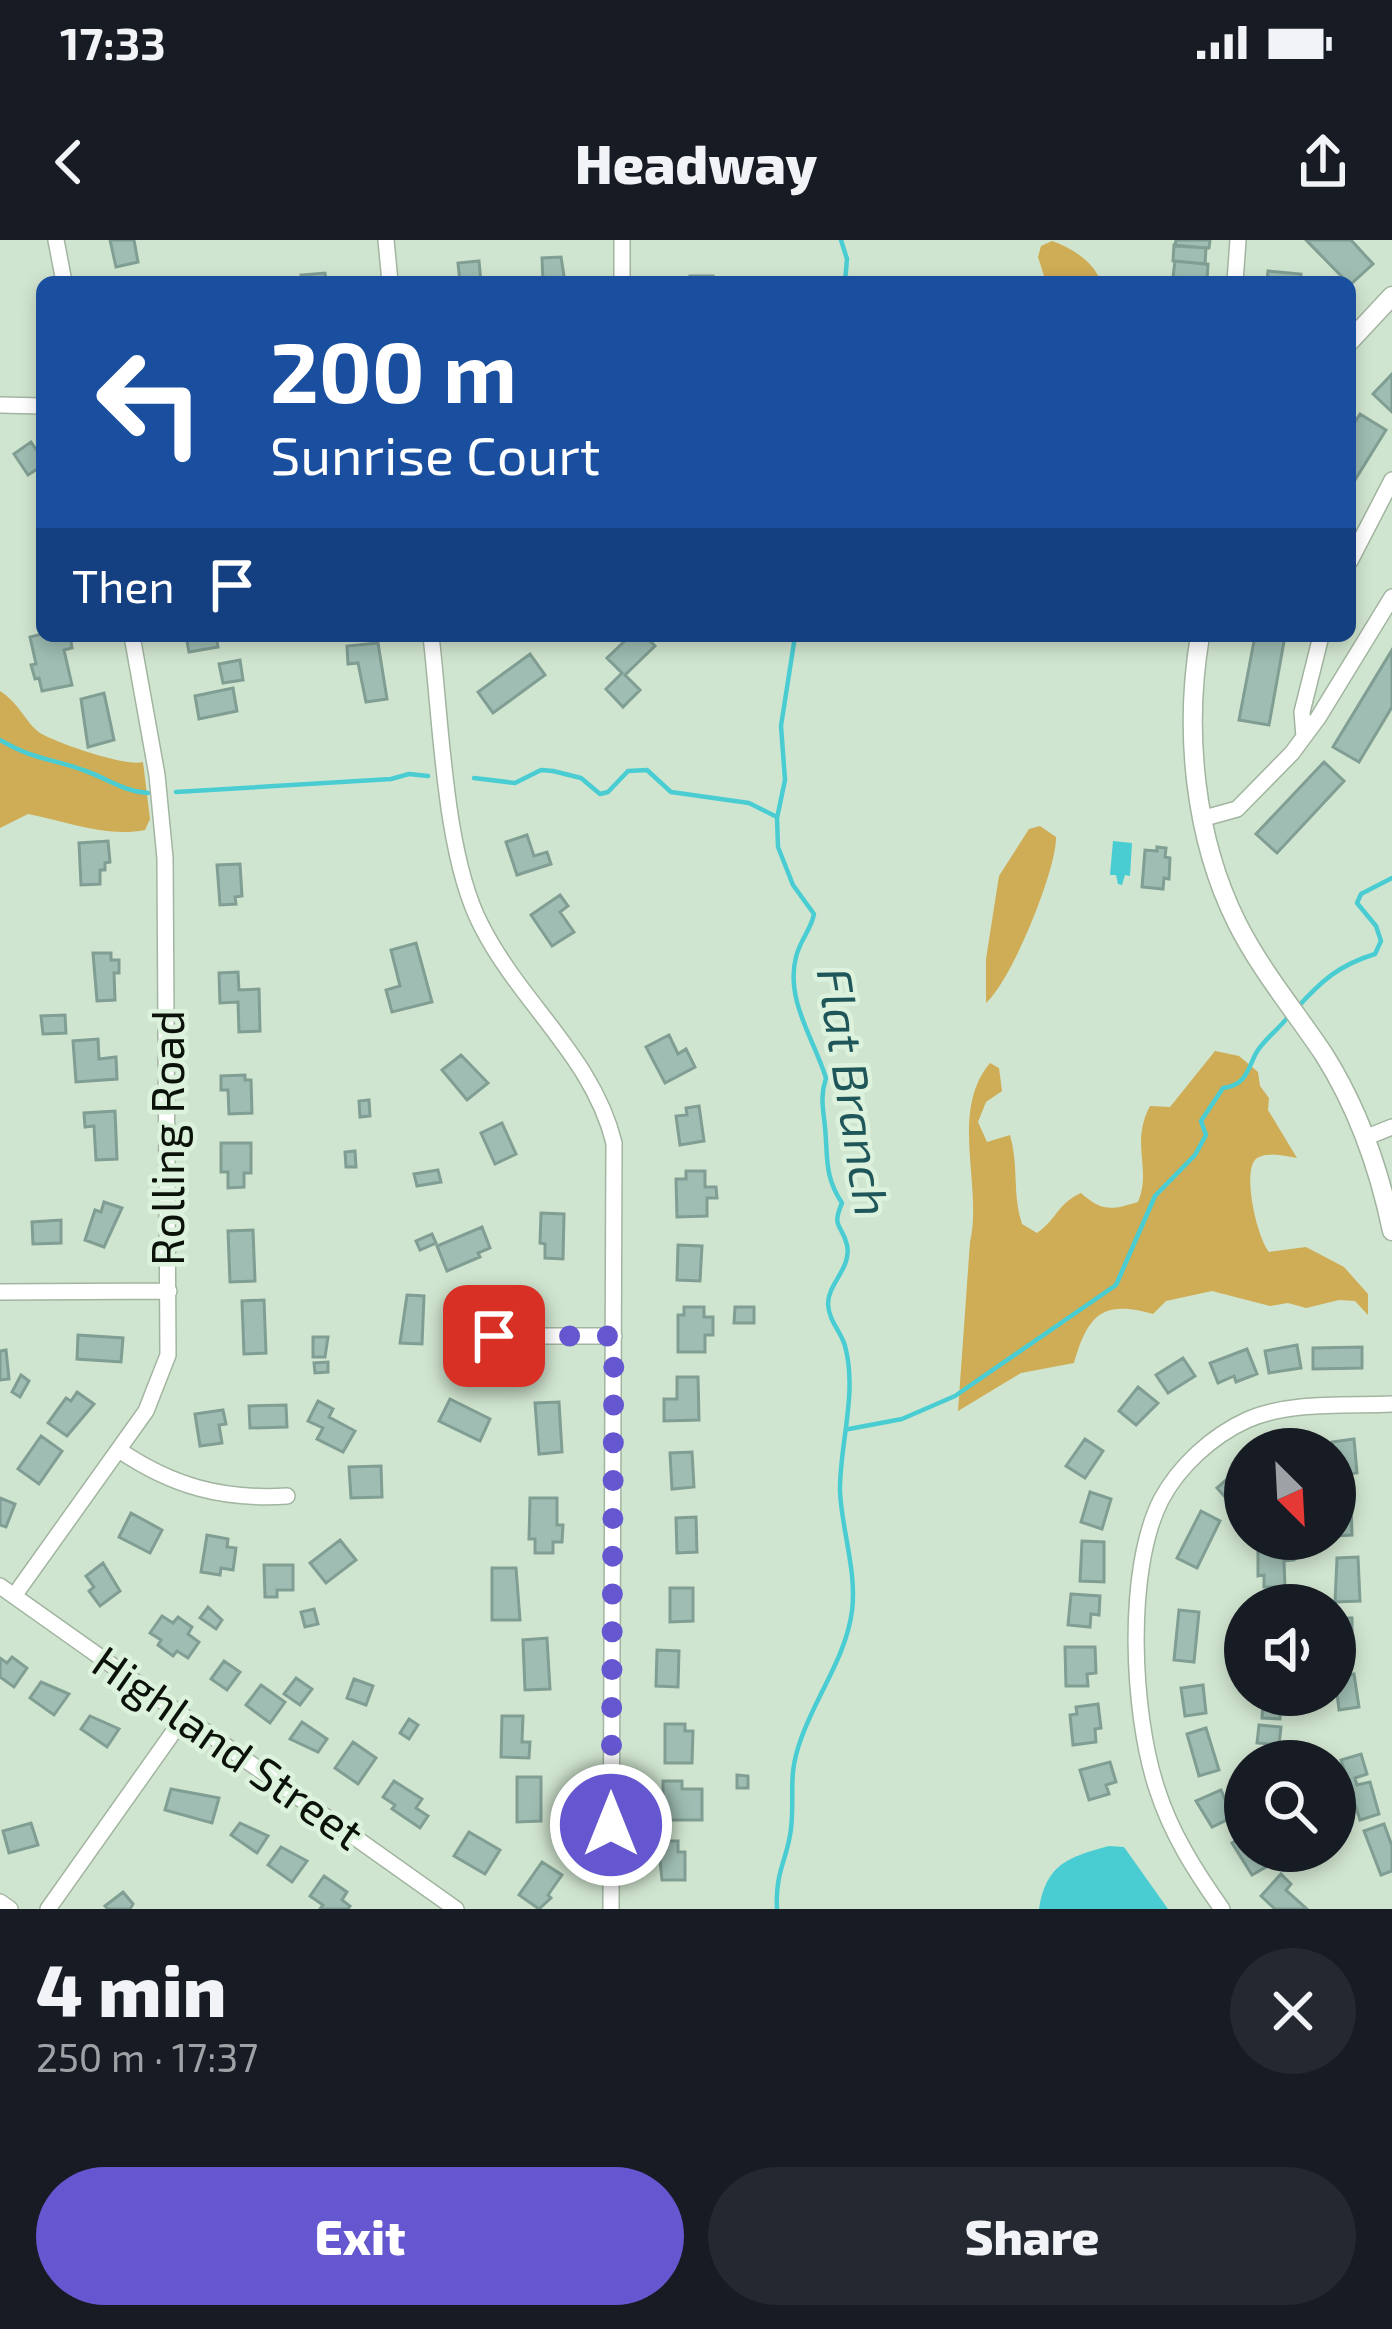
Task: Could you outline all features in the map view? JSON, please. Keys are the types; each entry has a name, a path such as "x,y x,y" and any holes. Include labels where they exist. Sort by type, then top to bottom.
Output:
{"street":[{"path":"56,240 63,276"},
{"path":"386,240 389,276"},
{"path":"622,240 622,276"},
{"path":"1235,276 1238,240"},
{"path":"1356,335 1392,296"},
{"path":"0,405 36,406"},
{"path":"1356,549 1392,480"},
{"path":"1201,819 1238,809 1304,737 1392,597"},
{"name":"Rolling Road","path":"7,1591 119,1450 164,1371 169,1291 165,858 157,775 133,642"},
{"path":"431,642 455,840 471,907 502,962 583,1067 608,1117 616,1160 610,1909"},
{"path":"1200,642 1193,731 1201,819 1225,897 1266,971 1324,1055 1367,1137 1392,1232"},
{"path":"1304,737 1302,712 1320,642"},
{"path":"1367,1137 1392,1127"},
{"path":"0,1292 169,1291"},
{"path":"494,1336 614,1336"},
{"path":"1222,1909 1175,1834 1147,1755 1137,1664 1147,1539 1161,1501 1192,1458 1245,1421 1295,1408 1392,1404"},
{"path":"119,1450 144,1467 201,1491 286,1496"},
{"name":"Highland Street","path":"7,1591 456,1909"},
{"path":"48,1909 184,1717"},
{"path":"0,1902 10,1909"}],"shaded area":[{"path":"1052,241 1067,248 1098,276 1044,276 1038,257 1041,246"},
{"path":"0,691 40,733 107,758 143,762 150,819 145,830 101,830 28,814 0,828"},
{"path":"1040,826 1056,837 1049,873 1008,973 986,1003 986,959 999,876 1029,829"},
{"path":"1215,1051 1239,1056 1258,1072 1260,1086 1269,1098 1268,1110 1297,1158 1267,1155 1252,1165 1252,1204 1264,1244 1269,1252 1306,1247 1344,1267 1368,1294 1368,1315 1355,1301 1306,1308 1288,1303 1270,1306 1212,1291 1166,1301 1153,1314 1110,1310 1092,1322 1074,1363 1021,1373 958,1411 973,1220 971,1104 990,1063 999,1068 1002,1091 986,1102 978,1122 987,1142 1010,1135 1022,1224 1037,1233 1081,1193 1108,1208 1138,1202 1143,1178 1142,1132 1150,1106 1170,1107"}],"water":[{"path":"1113,841 1132,843 1130,876 1125,875 1122,885 1116,875 1110,875"},
{"path":"1124,1847 1168,1909 1039,1909 1053,1872 1082,1854"}],"building":[{"path":"110,240 134,240 138,262 116,267"},
{"path":"1176,240 1210,240 1209,248 1175,246"},
{"path":"1306,240 1351,240 1373,264 1356,280 1341,276"},
{"path":"1174,245 1206,248 1205,264 1173,261"},
{"path":"561,257 564,276 543,276 542,258"},
{"path":"479,261 480,276 459,276 458,263"},
{"path":"1175,261 1208,264 1207,276 1173,276"},
{"path":"1268,271 1301,274 1301,276 1268,276"},
{"path":"1392,374 1392,412 1373,394"},
{"path":"1360,414 1386,430 1356,478"},
{"path":"31,442 36,449 36,470 28,475 14,454"},
{"path":"36,636 36,642 71,642 72,648 64,650 72,685 42,691 31,665 36,664 30,637"},
{"path":"187,642 217,642 218,647 189,652"},
{"path":"624,642 655,646 625,675 640,690 623,707 606,689 622,673 607,658"},
{"path":"1254,642 1284,642 1269,725 1239,720"},
{"path":"378,643 387,699 366,702 358,663 348,664 347,646"},
{"path":"1392,650 1392,707 1359,762 1333,747"},
{"path":"530,654 545,675 493,713 478,692"},
{"path":"240,660 243,680 223,683 219,664"},
{"path":"233,688 237,711 199,719 195,696"},
{"path":"104,693 114,740 88,747 81,699"},
{"path":"1324,762 1344,781 1277,853 1256,834"},
{"path":"527,835 534,856 547,852 551,864 517,875 506,842"},
{"path":"108,841 110,862 100,870 100,884 81,885 79,843"},
{"path":"1157,847 1166,848 1165,857 1170,858 1169,879 1164,878 1163,889 1142,887 1145,850 1157,851"},
{"path":"240,864 242,896 235,897 236,904 220,905 217,865"},
{"path":"560,895 568,906 560,912 574,932 552,946 531,915"},
{"path":"416,943 432,1002 392,1012 386,990 400,986 391,950"},
{"path":"93,953 111,953 111,960 119,960 119,973 114,973 115,1000 97,1001"},
{"path":"238,972 239,990 259,989 260,1031 239,1032 238,1002 220,1003 219,973"},
{"path":"65,1015 66,1033 43,1034 41,1016"},
{"path":"669,1035 678,1054 686,1049 695,1067 665,1083 646,1047"},
{"path":"98,1039 99,1059 116,1057 117,1079 76,1082 73,1041"},
{"path":"461,1055 488,1083 467,1100 442,1070"},
{"path":"245,1075 245,1080 251,1080 252,1113 229,1114 228,1090 221,1090 221,1076"},
{"path":"369,1100 370,1116 360,1117 359,1101"},
{"path":"699,1106 704,1141 680,1145 676,1116"},
{"path":"115,1111 117,1159 96,1160 94,1126 85,1127 84,1113"},
{"path":"502,1123 516,1154 495,1164 481,1133"},
{"path":"221,1143 251,1143 251,1173 244,1173 244,1187 228,1188 228,1172 221,1172"},
{"path":"355,1151 356,1167 346,1167 345,1152"},
{"path":"438,1170 441,1182 417,1186 414,1174"},
{"path":"686,1171 705,1171 705,1187 716,1187 717,1198 707,1198 707,1216 677,1217 676,1179 686,1179"},
{"path":"104,1202 122,1208 104,1247 85,1240 95,1210 101,1212"},
{"path":"541,1213 564,1214 563,1259 545,1258 545,1244 540,1243"},
{"path":"61,1220 61,1243 33,1244 32,1222"},
{"path":"482,1227 490,1248 447,1271 437,1246"},
{"path":"253,1230 255,1281 230,1282 228,1231"},
{"path":"432,1234 436,1243 420,1250 416,1241"},
{"path":"678,1245 702,1246 700,1281 677,1280"},
{"path":"407,1295 424,1296 422,1344 400,1343"},
{"path":"264,1300 266,1353 244,1354 242,1301"},
{"path":"684,1307 704,1307 704,1317 713,1317 713,1335 705,1335 705,1352 678,1352 678,1315 684,1315"},
{"path":"735,1307 754,1307 754,1323 734,1323"},
{"path":"78,1335 123,1338 121,1362 77,1359"},
{"path":"313,1337 328,1337 325,1357 313,1357"},
{"path":"1297,1345 1301,1368 1269,1373 1265,1351"},
{"path":"1362,1347 1362,1368 1313,1369 1313,1348"},
{"path":"1247,1349 1257,1374 1218,1383 1210,1363"},
{"path":"6,1350 9,1379 0,1380 0,1351"},
{"path":"1183,1358 1195,1376 1168,1393 1156,1375"},
{"path":"328,1362 328,1372 315,1373 314,1363"},
{"path":"21,1375 29,1381 20,1397 12,1392"},
{"path":"677,1377 698,1377 699,1420 664,1421 664,1399 677,1399"},
{"path":"1138,1387 1158,1403 1136,1425 1119,1411"},
{"path":"77,1392 94,1404 67,1436 48,1423 66,1398 71,1401"},
{"path":"450,1399 490,1419 480,1441 439,1421"},
{"path":"318,1401 333,1409 329,1417 355,1431 343,1452 317,1439 323,1428 308,1421"},
{"path":"559,1402 562,1452 539,1454 535,1403"},
{"path":"286,1405 287,1427 250,1428 249,1406"},
{"path":"223,1410 222,1443 200,1446 195,1414"},
{"path":"41,1436 62,1451 39,1484 18,1469"},
{"path":"1085,1439 1103,1451 1085,1478 1066,1466"},
{"path":"692,1452 694,1487 672,1489 670,1453"},
{"path":"381,1466 382,1497 351,1498 349,1467"},
{"path":"1090,1492 1111,1499 1102,1529 1081,1522"},
{"path":"0,1498 15,1504 6,1527 0,1525"},
{"path":"530,1498 557,1498 562,1542 553,1542 553,1553 535,1553 535,1539 529,1539"},
{"path":"1201,1511 1220,1521 1197,1568 1177,1558"},
{"path":"131,1513 162,1530 150,1553 119,1537"},
{"path":"696,1517 697,1552 677,1553 676,1518"},
{"path":"207,1535 228,1539 227,1547 236,1548 233,1570 221,1568 220,1575 201,1572"},
{"path":"340,1540 356,1560 326,1583 310,1563"},
{"path":"1082,1541 1104,1542 1104,1582 1080,1581"},
{"path":"1356,1557 1360,1601 1356,1601 1356,1584 1336,1584 1337,1560"},
{"path":"1258,1560 1294,1560 1284,1561 1285,1584 1264,1584 1264,1575 1258,1576"},
{"path":"103,1563 120,1591 100,1606 89,1591 94,1587 86,1576"},
{"path":"264,1565 293,1565 293,1590 277,1590 277,1597 265,1597"},
{"path":"492,1568 516,1568 520,1620 492,1620"},
{"path":"670,1588 693,1588 693,1621 670,1622"},
{"path":"1071,1594 1100,1596 1099,1615 1091,1614 1090,1627 1068,1625"},
{"path":"208,1607 222,1620 216,1629 200,1618"},
{"path":"314,1609 318,1624 305,1627 301,1612"},
{"path":"1179,1610 1199,1612 1194,1662 1174,1660"},
{"path":"162,1616 173,1623 178,1617 192,1627 188,1634 199,1642 188,1658 177,1651 173,1656 150,1633"},
{"path":"547,1638 550,1689 525,1690 523,1640"},
{"path":"1065,1647 1095,1647 1096,1673 1087,1674 1088,1686 1066,1686"},
{"path":"657,1650 679,1651 678,1687 656,1686"},
{"path":"12,1657 27,1668 14,1687 0,1677 0,1658 7,1663"},
{"path":"224,1661 240,1672 227,1690 211,1679"},
{"path":"296,1678 312,1689 300,1705 284,1694"},
{"path":"354,1679 373,1686 366,1705 347,1698"},
{"path":"41,1682 69,1694 54,1715 30,1698"},
{"path":"261,1685 285,1702 270,1723 246,1705"},
{"path":"1203,1685 1206,1713 1185,1716 1181,1688"},
{"path":"1098,1704 1101,1728 1095,1729 1096,1742 1073,1745 1070,1715 1077,1714 1076,1707"},
{"path":"90,1716 119,1729 107,1747 81,1729"},
{"path":"502,1716 523,1716 522,1742 530,1742 529,1758 501,1757"},
{"path":"409,1719 418,1725 409,1739 400,1733"},
{"path":"302,1722 327,1739 318,1752 290,1739"},
{"path":"665,1724 685,1724 685,1731 693,1731 692,1763 665,1763"},
{"path":"1259,1725 1281,1727 1280,1740 1257,1740"},
{"path":"1206,1728 1219,1770 1199,1776 1187,1734"},
{"path":"353,1742 376,1758 358,1784 335,1768"},
{"path":"1361,1754 1367,1774 1356,1778 1356,1756"},
{"path":"1110,1762 1116,1782 1106,1785 1109,1794 1089,1800 1080,1770"},
{"path":"737,1775 748,1776 748,1788 737,1788"},
{"path":"517,1777 541,1777 541,1821 517,1822"},
{"path":"394,1781 422,1799 416,1808 428,1816 420,1828 383,1797"},
{"path":"663,1781 682,1781 682,1789 702,1789 702,1820 663,1820"},
{"path":"1356,1782 1370,1782 1379,1814 1360,1820"},
{"path":"171,1789 219,1798 212,1823 165,1810"},
{"path":"1221,1790 1224,1821 1212,1827 1196,1801"},
{"path":"31,1823 38,1845 9,1853 3,1831"},
{"path":"240,1823 268,1836 257,1853 231,1835"},
{"path":"1384,1824 1392,1846 1392,1871 1381,1875 1364,1831"},
{"path":"469,1832 500,1850 485,1874 454,1856"},
{"path":"658,1841 678,1841 678,1852 685,1852 685,1880 662,1880"},
{"path":"281,1847 307,1861 292,1882 268,1865"},
{"path":"542,1862 562,1875 548,1895 551,1898 539,1909 519,1895"},
{"path":"1281,1874 1291,1884 1286,1890 1307,1909 1275,1909 1261,1896"},
{"path":"324,1876 347,1892 342,1900 348,1909 320,1909 323,1905 310,1896"},
{"path":"123,1892 133,1904 130,1909 105,1906"}],"waterway":[{"name":"Flat Branch","path":"841,240 846,276"},
{"name":"Flat Branch","path":"777,1909 791,1829 797,1752 844,1644 853,1596 840,1492 848,1364 828,1304 848,1253 837,1222 842,1203 828,1166 822,1102 826,1078 794,989 796,957 814,914 793,885 778,847 777,818 785,780 781,726 794,642"},
{"path":"0,740 148,793"},
{"path":"474,778 515,783 541,770 553,771 581,778 600,794 628,771 647,770 671,792 749,803 775,816"},
{"path":"176,792 428,776"},
{"path":"1296,1009 1331,975 1375,954 1381,941 1376,926 1357,903 1361,894 1392,878"},
{"path":"849,1429 902,1419 955,1396 1116,1285 1155,1196 1195,1155 1206,1135 1201,1121 1223,1088 1244,1077 1258,1050 1288,1017"}],"route":[{"path":"494,1336 614,1336 611,1825"}]}
